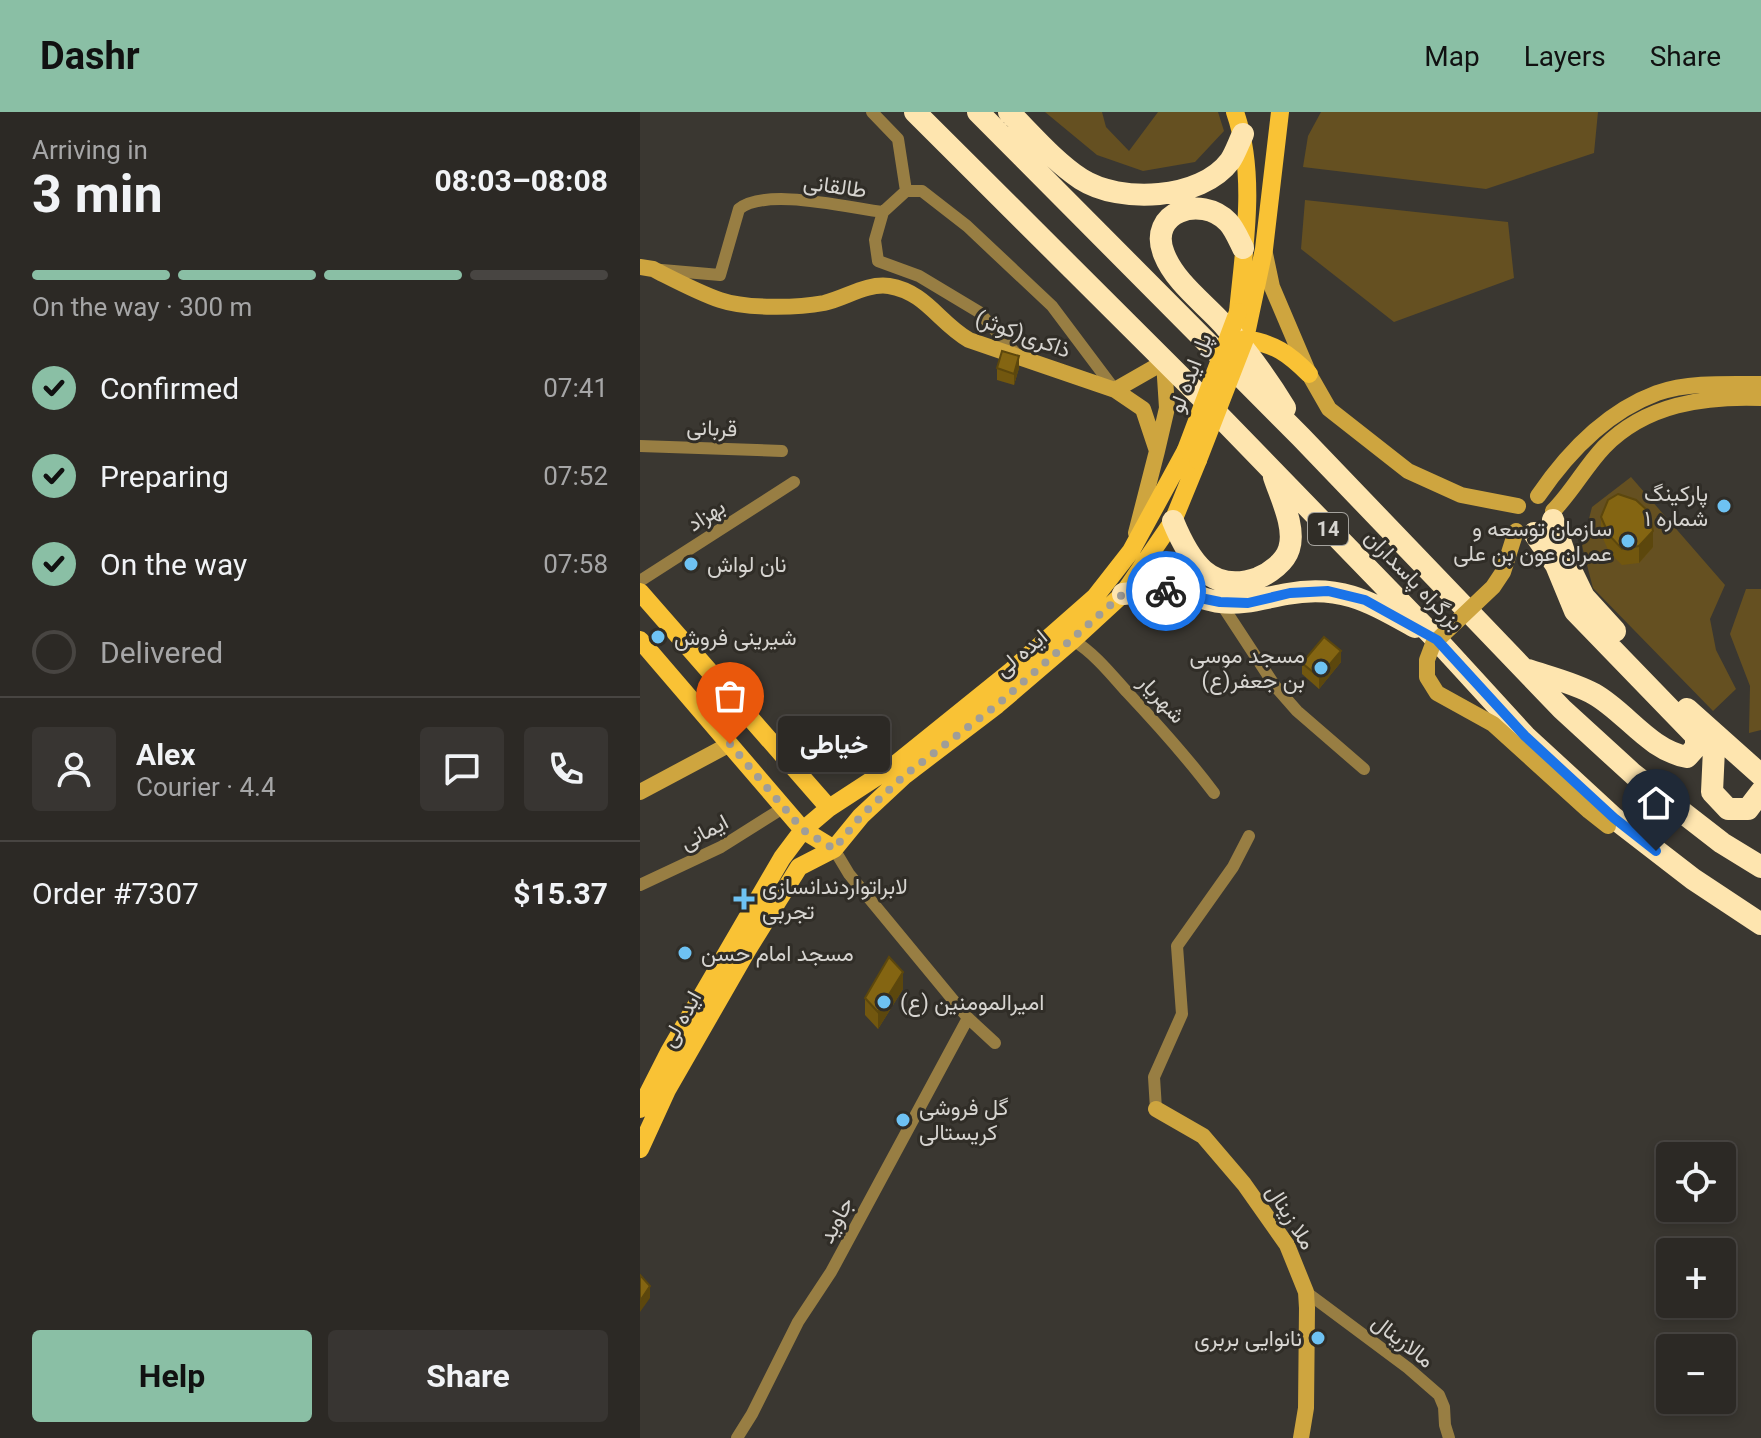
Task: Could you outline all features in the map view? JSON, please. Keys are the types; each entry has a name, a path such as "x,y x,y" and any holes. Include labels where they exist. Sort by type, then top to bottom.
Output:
{"highway":[{"name":"بزرگراه پاسداران","path":"915,112 1273,472 1437,640 1525,736 1614,818 1693,879 1761,924"},
{"name":"بزرگراه پاسداران","path":"978,112 1301,437 1562,709 1633,774 1722,843 1761,867"},
{"path":"1009,112 1057,161 1083,181 1113,193 1143,195 1177,191 1207,180 1230,162 1241,120"},
{"path":"1254,249 1228,221 1208,210 1186,207 1170,216 1162,231 1162,251 1171,269 1224,326 1271,385 1301,437"},
{"path":"1173,521 1194,563 1210,575 1227,583 1244,583 1263,576 1279,565 1289,551 1290,542 1286,511 1273,472"},
{"path":"1553,516 1569,566 1584,597 1683,705 1761,775"},
{"path":"1523,529 1556,565 1575,611 1696,736 1714,749 1712,792 1728,809 1748,809 1761,792"},
{"path":"1123,594 1152,590 1184,593 1220,602 1248,603 1290,593 1328,591 1365,600 1437,640"},
{"path":"1525,668 1594,694 1675,755 1687,757 1696,747 1696,736"}],"main road":[{"path":"1254,249 1277,113"},
{"path":"1241,120 1254,249"},
{"name":"پل ایده لو","path":"1192,455 1238,312 1254,249"},
{"name":"پل ایده لو","path":"1192,455 1245,339 1254,249"},
{"path":"1245,339 1277,347 1309,374"},
{"name":"ایده لی","path":"834,849 861,816 905,775 997,705 1123,594 1173,521 1192,455"},
{"name":"ایده لی","path":"803,830 829,808 892,767 1011,671 1095,597 1131,551 1192,455"},
{"path":"640,592 829,808 834,849"},
{"path":"640,640 803,830 834,849"},
{"name":"ایده لى","path":"640,1109 669,1052 782,858 803,830"},
{"name":"ایده لى","path":"641,1145 667,1090 799,867 834,849"}],"street":[{"path":"872,112 898,139 906,191 922,191 932,196 1052,306 1115,390 1164,362 1167,408 1131,551"},
{"name":"طالقانی","path":"646,268 720,275 739,209 748,202 786,199 883,212 906,191"},
{"path":"883,212 875,240 878,261 919,276 979,312 1019,357"},
{"path":"1254,249 1309,374 1329,409 1408,471 1461,495 1518,506"},
{"name":"ذاکری(کوثر)","path":"646,268 722,301 767,306 824,303 869,287 889,286 922,297 952,330 969,340 1115,390 1143,409 1157,451"},
{"path":"1538,496 1558,467 1589,434 1657,393 1700,385 1761,384"},
{"path":"1523,529 1546,530 1553,516 1606,446 1631,425 1670,406 1712,398 1761,398"},
{"name":"قربانی","path":"640,446 782,451"},
{"name":"بهزاد","path":"640,581 794,482"},
{"path":"1518,506 1527,498 1538,496 1548,501 1553,516"},
{"path":"1518,506 1523,529 1503,572 1493,587 1433,644 1427,660 1427,677 1437,693 1493,724 1608,826 1638,837"},
{"path":"1220,602 1275,686 1297,711 1364,769"},
{"name":"شهریار","path":"1073,640 1088,649 1172,739 1214,793"},
{"path":"640,792 730,744"},
{"name":"ایمانی","path":"640,885 721,847 783,808"},
{"path":"1156,1109 1154,1077 1182,1014 1177,946 1233,867 1249,836"},
{"path":"834,849 849,874 968,1018 995,1043"},
{"name":"جاوید","path":"737,1438 798,1322 831,1272 968,1018"},
{"name":"ملا زینال","path":"1156,1109 1203,1136 1244,1184 1287,1245 1306,1292 1306,1408 1301,1438"},
{"name":"مالازینال","path":"1306,1292 1439,1395 1449,1438"}],"shaded area":[{"path":"1045,112 1102,112 1106,127 1129,151 1158,112 1218,112 1224,131 1195,162 1143,171 1097,155"},
{"path":"1321,112 1598,112 1594,153 1486,189 1303,167 1308,136"},
{"path":"1305,200 1508,222 1514,278 1394,322 1301,249"},
{"path":"1631,477 1725,585 1710,619 1716,650 1736,689 1713,711 1593,588 1582,546 1592,507"},
{"path":"1746,589 1761,589 1761,730 1749,733 1750,686 1730,634"}],"building":[{"path":"1002,351 1019,356 1014,374 997,368"},
{"path":"1618,494 1636,500 1649,512 1653,531 1639,546 1622,549 1609,535 1601,517 1608,500"},
{"path":"1324,637 1341,651 1319,677 1302,663"},
{"path":"889,957 903,972 878,1012 865,998"},
{"path":"640,1275 650,1286 640,1301"}],"way so far":[{"path":"730,744 803,830 834,849 861,816 905,775 997,705 1123,594 1166,591"}],"place":[{"name":"پارکینگ شماره ۱","path":"1724,506"},
{"name":"سازمان توسعه و عمران عون بن علی","path":"1628,541"},
{"name":"نان لواش","path":"691,564"},
{"name":"شیرینی فروش","path":"658,637"},
{"name":"مسجد موسی بن جعفر(ع)","path":"1321,668"},
{"name":"خیاطی","path":"730,744"},
{"name":"لابراتواردندانسازی تجربی","path":"744,899"},
{"name":"مسجد امام حسن","path":"685,953"},
{"name":"امیرالمومنین (ع)","path":"884,1002"},
{"name":"گل فروشی کریستالی","path":"903,1120"},
{"name":"نانوایی بربری","path":"1318,1338"}],"route":[{"path":"1166,591 1220,602 1248,603 1290,593 1328,591 1365,600 1437,640 1525,736 1614,818 1656,851"}]}
